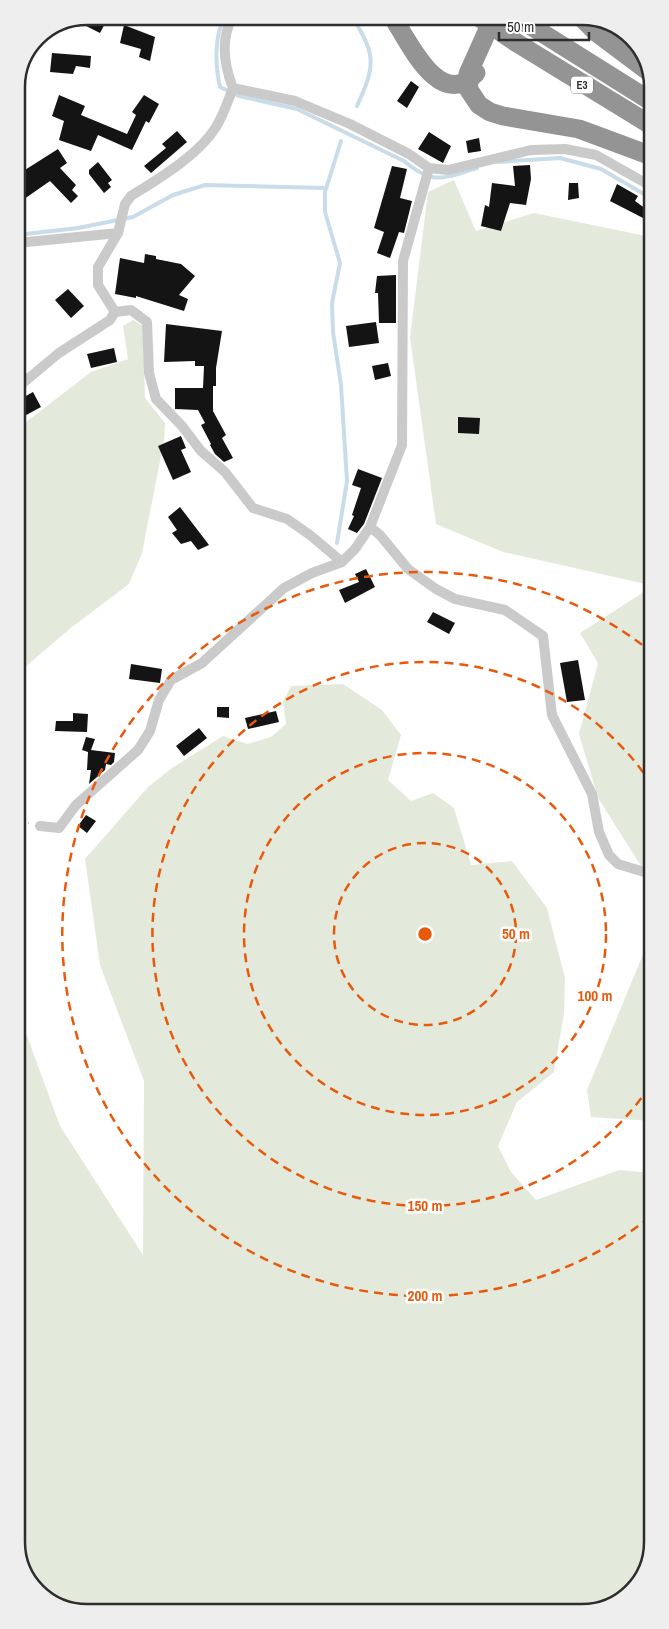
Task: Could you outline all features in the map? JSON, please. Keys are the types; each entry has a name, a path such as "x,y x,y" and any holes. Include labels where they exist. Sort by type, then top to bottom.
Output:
{"highway":[{"path":"398,25 430,73 448,84 457,85 468,82 477,71 501,25"},
{"path":"490,25 470,65 468,82 472,98 490,112 579,129 644,153"},
{"name":"E3","path":"490,25 644,121"},
{"name":"E3","path":"528,25 644,97"},
{"path":"589,25 640,66"}],"street":[{"path":"115,312 98,285 98,267 120,224 125,204 131,196 165,174 210,136 217,126 233,88 225,68 226,32 229,25"},
{"path":"233,88 295,101 350,124 409,154 427,174"},
{"path":"427,174 531,150 565,149 596,155 644,181"},
{"path":"40,826 60,828 76,805 138,750 150,731 159,700 171,680 202,663 284,588 312,572 342,562 355,549 370,527 402,445 403,260 427,174"},
{"path":"25,242 120,224"},
{"path":"115,312 131,310 147,322 149,372 156,399 182,426 201,451 225,472 253,508 287,519 310,535 342,562"},
{"path":"25,381 59,353 110,320 115,312"},
{"path":"370,527 380,535 408,569 436,589 455,599 505,610 543,636 552,715 592,794 598,832 609,855 618,864 644,872"}],"green space":[{"path":"454,180 476,231 534,213 644,236 644,584 503,552 436,524 410,337 428,192"},
{"path":"133,320 143,326 145,398 165,423 164,441 142,553 129,584 72,627 25,667 25,423 91,372 128,359 123,326"},
{"path":"644,592 644,866 641,866 598,798 579,734 598,663 580,633"},
{"path":"343,684 382,710 401,735 388,780 411,801 433,793 454,808 471,865 512,861 547,908 565,978 564,1013 554,1072 517,1102 498,1146 511,1172 536,1200 619,1170 644,1172 643,1554 636,1573 626,1586 602,1601 582,1604 83,1604 67,1601 49,1591 38,1580 28,1562 25,1542 25,1030 60,1126 143,1255 144,1081 100,965 85,859 148,787 172,768 223,736 247,744 271,737 286,724 283,702 291,686"},
{"path":"644,952 644,1120 591,1117 587,1090"}],"building":[{"path":"84,25 104,25 100,33"},
{"path":"124,25 155,37 150,61 139,57 141,49 120,43"},
{"path":"52,53 91,56 90,68 76,66 73,74 50,72"},
{"path":"411,81 419,87 407,108 397,101"},
{"path":"59,95 85,106 81,115 127,134 136,115 132,112 144,95 159,104 149,123 146,121 132,150 98,135 91,151 59,140 64,121 52,116"},
{"path":"177,131 187,142 151,173 144,166 166,148 162,144"},
{"path":"429,132 451,146 443,163 418,149"},
{"path":"479,138 481,151 468,153 466,141"},
{"path":"58,149 67,163 60,168 76,185 72,190 78,196 71,203 50,181 25,198 25,170"},
{"path":"98,162 112,180 108,183 111,187 104,193 89,174 89,170"},
{"path":"530,165 531,179 526,205 510,203 501,231 481,226 485,205 489,207 492,183 515,186 513,166"},
{"path":"392,166 407,169 400,198 412,201 404,233 399,232 390,258 377,253 384,232 374,228"},
{"path":"569,183 578,183 579,198 568,200"},
{"path":"617,184 638,196 635,201 644,208 643,218 610,201"},
{"path":"145,254 156,256 156,259 181,264 195,276 179,295 188,299 184,311 136,296 136,298 115,294 120,258 144,263"},
{"path":"396,275 396,323 379,323 378,293 375,293 377,276"},
{"path":"68,289 84,306 71,318 55,300"},
{"path":"376,322 379,343 349,347 346,326"},
{"path":"166,324 222,331 216,368 216,386 213,386 213,411 226,435 222,438 233,458 224,462 215,454 201,425 205,423 198,410 175,409 175,388 203,388 204,366 195,366 195,361 164,362"},
{"path":"114,348 117,362 91,368 87,354"},
{"path":"388,363 391,376 375,380 372,366"},
{"path":"33,392 41,407 25,416 25,396"},
{"path":"458,417 480,418 479,434 458,433"},
{"path":"181,436 186,448 181,450 191,472 173,480 158,446"},
{"path":"358,469 382,478 364,524 357,533 348,529 354,516 352,515 361,488 352,485"},
{"path":"180,507 209,545 198,550 191,541 181,544 172,533 177,530 168,517"},
{"path":"366,569 375,587 345,603 339,590 359,582 355,574"},
{"path":"433,612 455,623 449,634 427,622"},
{"path":"578,660 585,700 567,702 560,663"},
{"path":"131,664 162,669 160,683 129,679"},
{"path":"217,707 229,707 229,718 217,717"},
{"path":"276,711 279,722 248,729 245,718"},
{"path":"73,713 88,714 87,732 55,731 56,721 73,721"},
{"path":"199,728 207,738 184,756 176,746"},
{"path":"86,737 95,739 91,750 115,753 114,762 111,765 106,764 105,770 89,784 91,770 87,770 88,752 82,750"},
{"path":"86,815 96,821 87,833 78,826"}],"waterway":[{"path":"221,25 216,51 220,87 239,96 297,109 404,161 414,169 431,177 447,177 477,168"},
{"path":"357,25 366,41 371,60 368,80 357,106"},
{"path":"337,543 347,481 341,385 333,332 332,303 340,263 325,212 325,192 341,141"},
{"path":"498,162 560,158 601,169 644,194"},
{"path":"25,234 78,228 133,217 173,195 205,185 326,188"}]}
